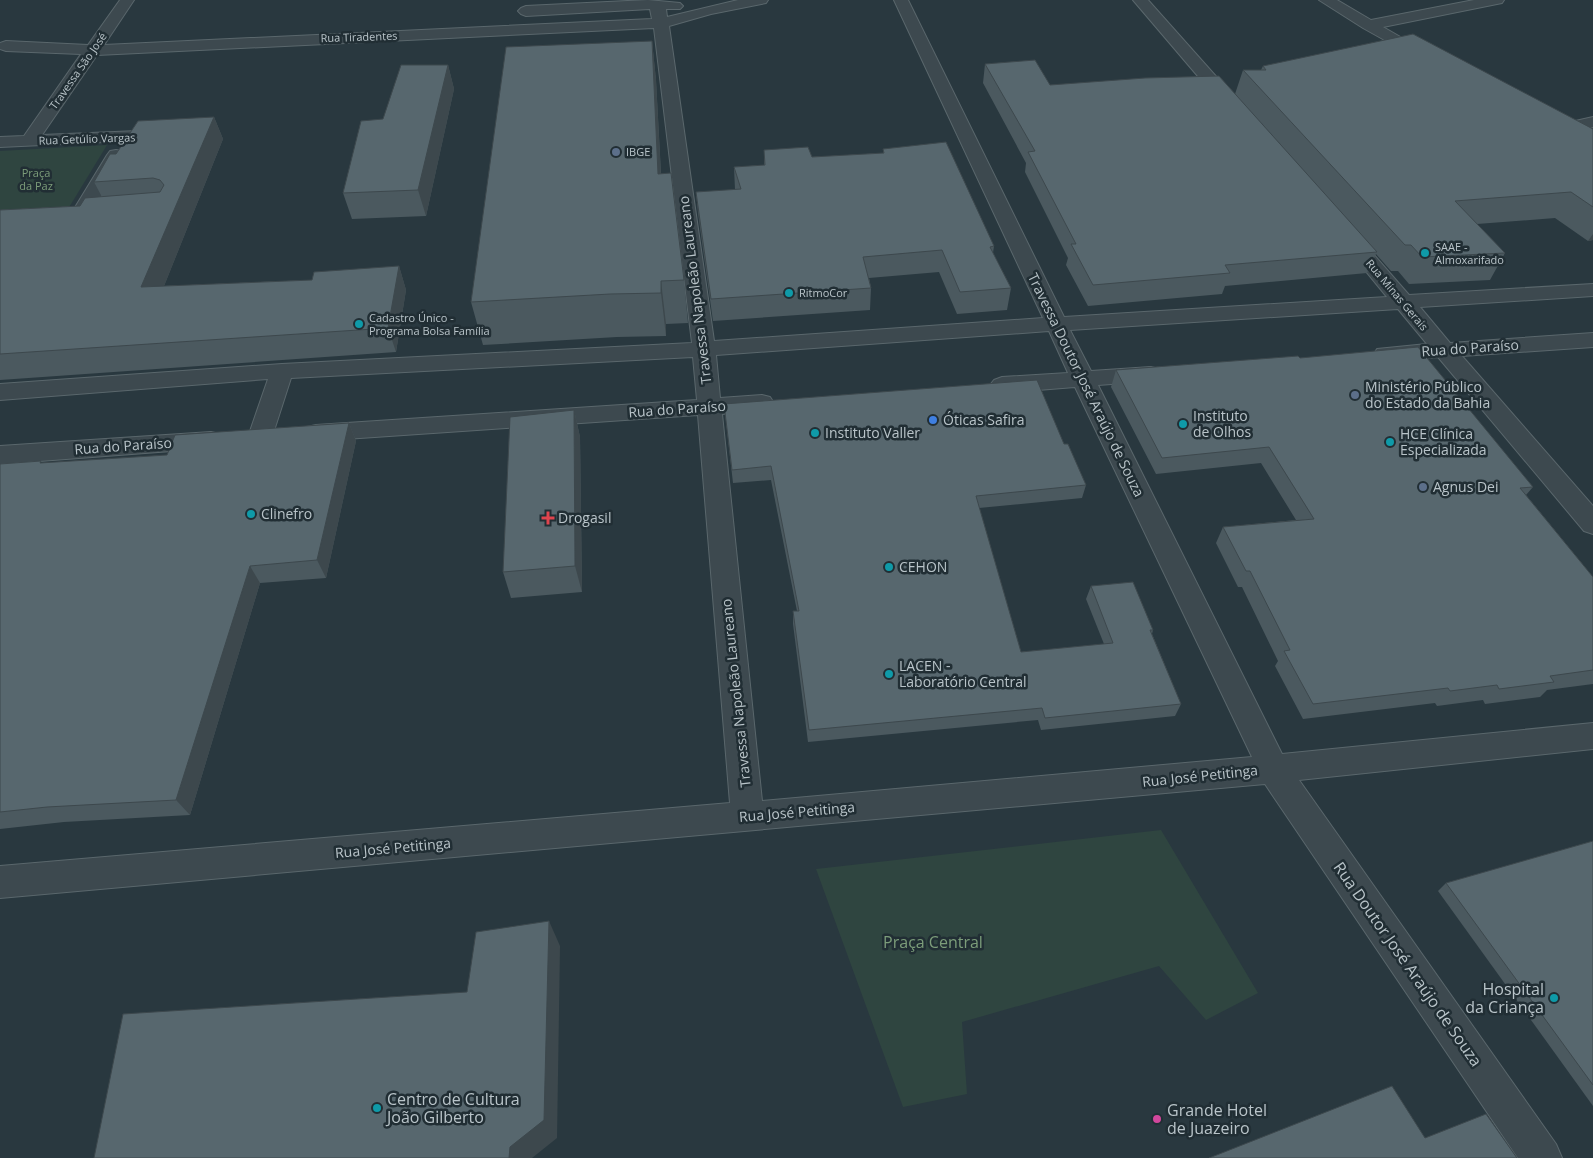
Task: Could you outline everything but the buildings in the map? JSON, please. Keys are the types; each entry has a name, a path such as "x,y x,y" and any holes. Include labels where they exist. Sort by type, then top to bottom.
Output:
{"street":[{"name":"Travessa São José","path":"29,141 127,0"},
{"name":"Rua Tiradentes","path":"3,46 92,50 661,23 709,10 761,0"},
{"name":"Travessa Doutor José Araújo de Souza","path":"901,0 1083,380 1273,769"},
{"path":"1140,0 1243,118"},
{"path":"1326,0 1436,64"},
{"path":"1368,25 1497,0"},
{"name":"Rua Tiradentes","path":"516,11 657,4 709,10"},
{"name":"Travessa Napoleão Laureano","path":"657,4 704,350 747,817"},
{"name":"Rua Tiradentes","path":"3,46 122,33"},
{"path":"1538,122 1578,144"},
{"path":"1555,131 1593,122"},
{"name":"Rua Getúlio Vargas","path":"0,142 184,135"},
{"path":"81,214 126,137"},
{"name":"Rua Minas Gerais","path":"1334,221 1593,524"},
{"path":"0,392 282,371 704,350 1057,324 1593,290"},
{"name":"Rua do Paraíso","path":"1365,356 1593,340"},
{"path":"262,437 282,371"},
{"path":"984,387 1170,372"},
{"name":"Rua do Paraíso","path":"0,454 787,401"},
{"name":"Rua José Petitinga","path":"0,882 1273,769 1593,736"},
{"name":"Rua Doutor José Araújo de Souza","path":"1273,769 1542,1158"}],"green space":[{"name":"Praça da Paz","path":"107,145 68,209 0,212 0,151"},
{"name":"Praça Central","path":"1161,830 1258,993 1206,1020 1159,966 962,1022 967,1094 903,1107 816,869"}],"place":[{"name":"IBGE","path":"616,152"},
{"name":"SAAE - Almoxarifado","path":"1425,253"},
{"name":"RitmoCor","path":"789,293"},
{"name":"Cadastro Único - Programa Bolsa Família","path":"359,324"},
{"name":"Ministério Público do Estado da Bahia","path":"1355,395"},
{"name":"Óticas Safira","path":"933,420"},
{"name":"Instituto de Olhos","path":"1183,424"},
{"name":"Instituto Valler","path":"815,433"},
{"name":"HCE Clínica Especializada","path":"1390,442"},
{"name":"Agnus Dei","path":"1423,487"},
{"name":"Clinefro","path":"251,514"},
{"name":"Drogasil","path":"548,518"},
{"name":"CEHON","path":"889,567"},
{"name":"LACEN - Laboratório Central","path":"889,674"},
{"name":"Hospital da Criança","path":"1554,998"},
{"name":"Centro de Cultura João Gilberto","path":"377,1108"},
{"name":"Grande Hotel de Juazeiro","path":"1157,1119"}]}
